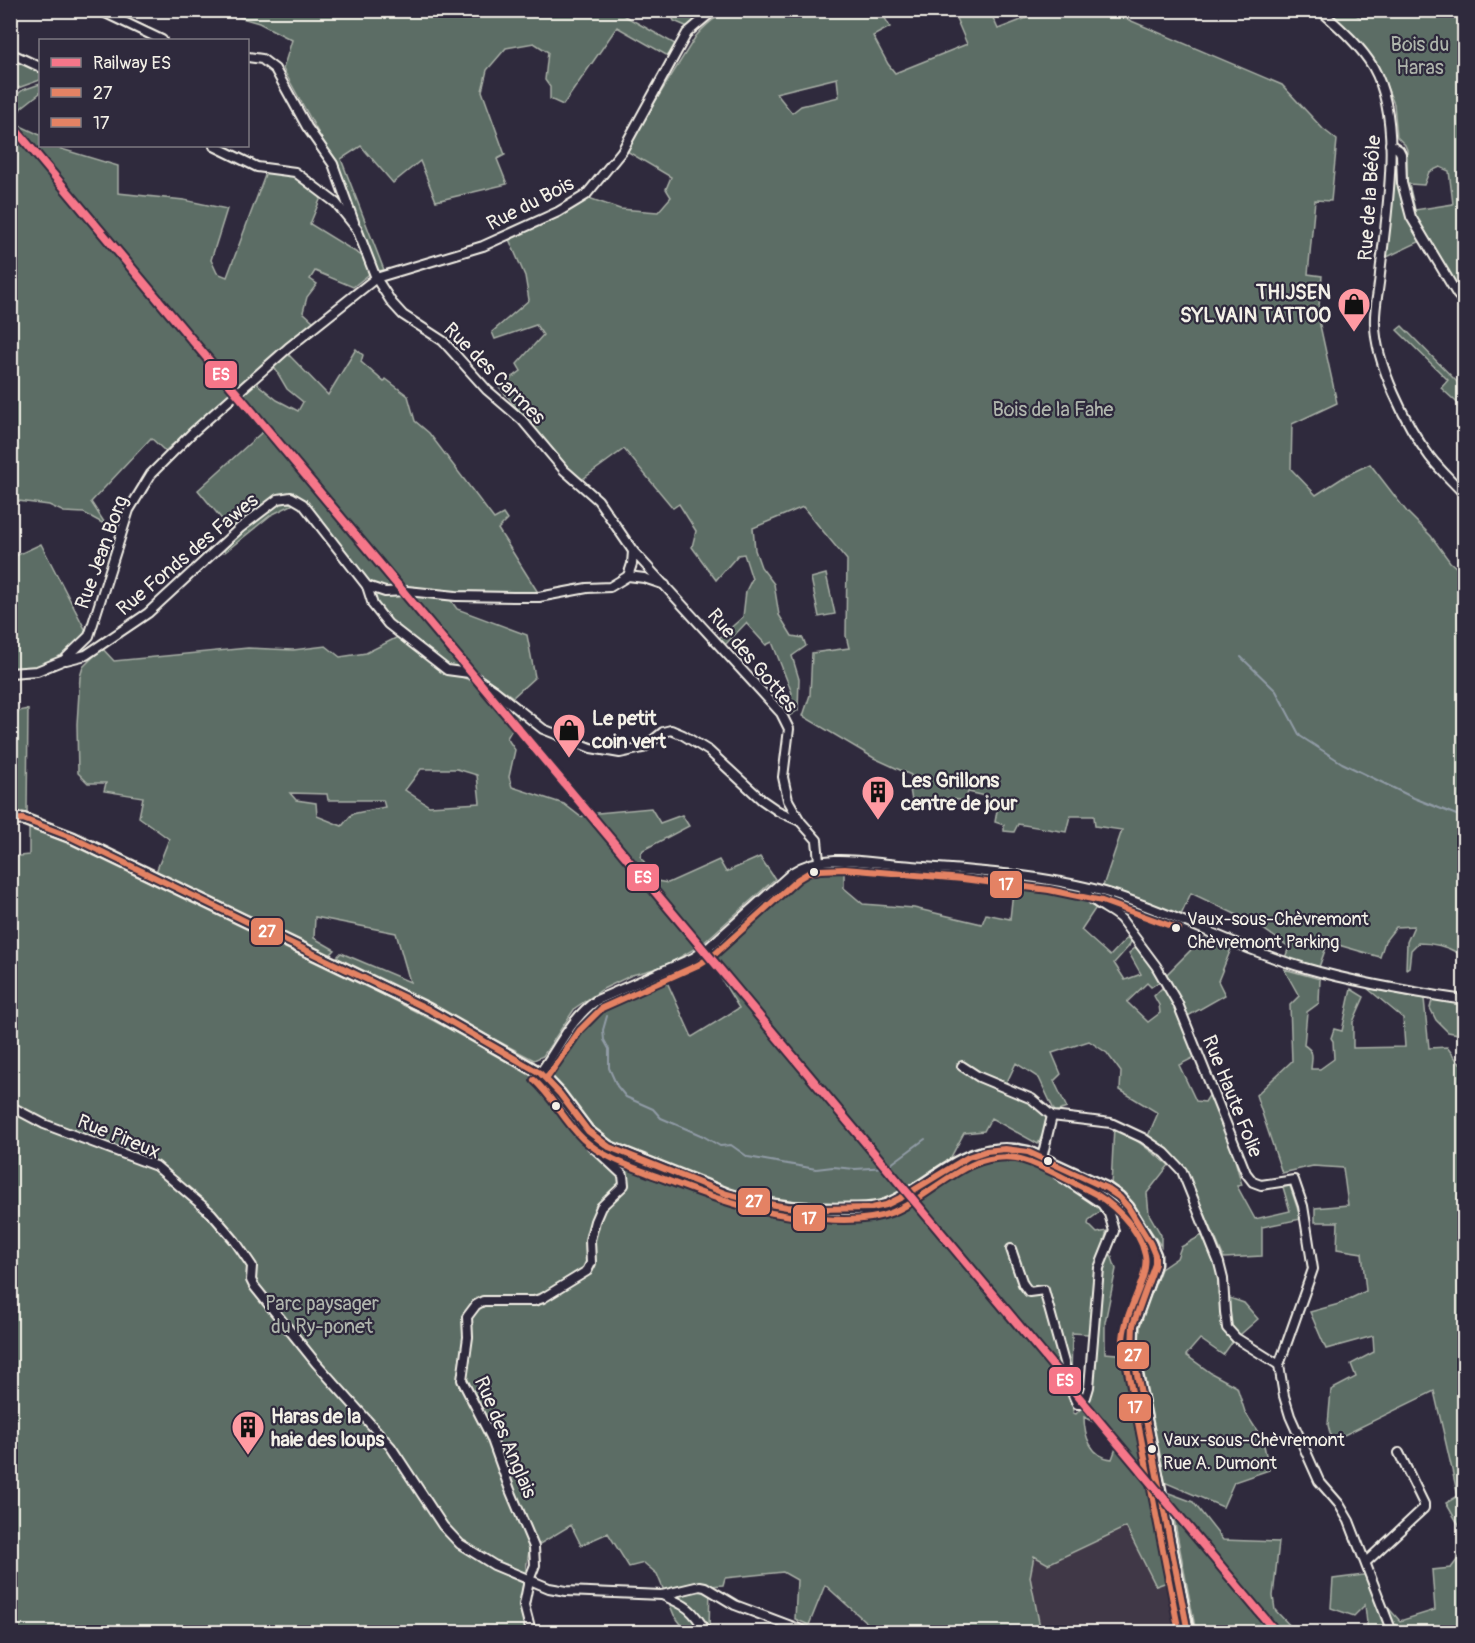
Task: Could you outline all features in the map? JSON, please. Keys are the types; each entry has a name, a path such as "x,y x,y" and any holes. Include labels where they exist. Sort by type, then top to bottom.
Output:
{"main road":[{"path":"10,820 23,819 73,838 428,1010 540,1073 560,1094 588,1131 601,1142 620,1152 743,1200 826,1210 868,1209 884,1206 955,1162 983,1153 1014,1149 1028,1152 1106,1188 1128,1207 1155,1255 1153,1272 1133,1325 1132,1349 1188,1632"}],"street":[{"path":"99,10 160,39"},
{"name":"Rue du Bois","path":"376,278 483,246 558,212 586,195 622,151 687,33 714,10"},
{"name":"Rue de la Béôle","path":"1320,10 1353,41 1373,66 1387,101 1390,118 1389,186 1375,316 1378,348 1383,369 1419,442 1464,494"},
{"path":"10,53 39,67"},
{"name":"Rue des Carmes","path":"249,57 262,59 275,69 307,128 333,164 376,278 392,303 403,315 443,341 487,390 522,420 564,470"},
{"path":"1390,144 1401,154 1402,183 1411,217 1464,302"},
{"path":"216,147 257,167 295,172 336,203 357,229"},
{"name":"Rue Jean Borg","path":"10,673 37,672 64,660 89,636 129,510 151,474 192,433 288,348 376,278"},
{"name":"Rue des Gottes","path":"564,470 598,500 633,551 781,713 789,729 783,777 788,800 800,821 817,840 819,861"},
{"name":"Rue Fonds des Fawes","path":"64,660 86,655 148,613 240,528 278,499 291,497 303,504 367,586 373,605 388,624 447,670 469,673 543,729 591,748 620,753 643,748 663,732 671,730 709,751 762,800 778,811 800,821"},
{"path":"628,576 633,551"},
{"path":"367,586 385,592 539,597 587,588 610,587 628,576 644,578 667,586"},
{"path":"89,636 99,647"},
{"path":"540,1073 585,1008 597,1000 693,958 708,948 793,872 804,865 819,861 845,860 964,870 1050,881 1104,892 1306,968 1359,982 1464,1000"},
{"name":"Rue Haute Folie","path":"1084,888 1090,898 1114,912 1121,919 1156,966 1178,1004 1246,1173 1252,1182 1261,1185 1294,1180 1303,1206 1313,1269 1279,1365 1284,1396 1290,1416 1319,1481 1339,1504 1349,1521 1392,1632"},
{"path":"962,1066 979,1077 1032,1099 1052,1116 1112,1123 1143,1138 1165,1153 1182,1171 1219,1263 1223,1279 1227,1328 1236,1338 1279,1365"},
{"name":"Rue Pireux","path":"10,1106 44,1124 156,1166 211,1213 236,1241 252,1266 251,1280 254,1286 316,1363 391,1447 443,1526 460,1544 494,1565 549,1587 567,1591 662,1595"},
{"path":"1011,1249 1023,1284 1029,1292 1044,1290 1073,1395 1077,1404 1081,1404 1089,1387 1099,1268 1114,1231 1110,1214 1102,1204 1057,1174 1046,1160 1052,1116"},
{"name":"Rue des Anglais","path":"529,1580 535,1564 534,1547 490,1437 462,1380 468,1337 467,1317 476,1305 483,1301 534,1301 543,1298 587,1271 591,1263 590,1240 595,1221 601,1207 624,1185 625,1181 623,1175 591,1145 588,1131"},
{"path":"1366,1562 1424,1508 1399,1453"},
{"path":"529,1580 524,1605 531,1632"},
{"path":"662,1595 700,1586 705,1587 735,1605 807,1632"},
{"path":"662,1595 696,1615 706,1632"}],"shaded area":[{"path":"1127,1527 1156,1586 1176,1579 1186,1632 1041,1632 1030,1577 1034,1556 1048,1564"}],"green space":[{"path":"218,11 626,11 623,15 675,44 668,56 617,27 563,105 550,99 550,87 545,80 548,52 534,43 506,48 487,70 482,91 505,155 497,159 507,184 436,201 420,161 393,183 361,146 341,159 384,270 377,271 335,163 283,69 292,40 259,23"},
{"path":"670,11 702,11 688,27 674,21"},
{"name":"Bois de la Fahe","path":"736,11 881,11 890,27 873,36 895,73 967,44 953,11 990,11 998,29 1045,11 1108,11 1282,85 1323,129 1337,140 1331,201 1315,200 1308,274 1322,276 1318,316 1337,403 1292,424 1291,469 1316,495 1347,475 1370,464 1407,512 1431,536 1450,562 1464,574 1464,972 1458,953 1423,943 1418,943 1411,950 1409,967 1406,969 1407,942 1414,926 1396,927 1385,941 1380,957 1328,942 1319,967 1285,958 1289,947 1256,924 1191,893 1181,915 1103,886 1122,830 1095,826 1094,816 1070,816 1066,832 1018,824 1014,832 1004,831 1004,825 995,822 999,799 968,792 965,801 948,798 946,804 912,801 911,775 874,758 803,716 810,695 812,653 849,648 846,636 847,560 803,507 753,528 755,550 761,567 774,584 779,615 792,636 803,638 806,646 792,656 799,679 798,710 789,716 779,704 792,693 772,642 766,645 746,623 725,645 719,638 743,617 746,591 752,579 744,554 738,555 716,580 692,547 696,531 679,504 673,508 624,449 580,481 499,387 521,371 517,364 543,335 536,325 495,339 492,332 529,300 525,276 509,239 589,198 620,209 658,212 671,197 666,189 671,177 625,150 696,36 717,17","holes":["837,78 839,97 801,106 792,113 776,93"]},
{"name":"Bois du Haras","path":"1327,11 1350,11 1361,18 1379,16 1382,11 1464,11 1464,297 1425,235 1413,210 1407,184 1407,150 1397,137 1394,104 1376,62","holes":["1440,167 1449,171 1453,204 1415,210 1409,184 1424,185 1429,172"]},
{"path":"10,54 39,71 39,80 11,93"},
{"path":"39,84 39,94 21,108 14,123 39,135 39,147 58,147 118,166 118,193 184,200 227,209 211,260 217,273 227,277 267,170 292,175 322,195 310,224 367,259 373,271 353,287 315,271 310,279 317,284 307,297 303,312 314,322 165,451 151,438 91,502 106,525 84,513 64,512 49,505 11,500 10,112 16,103 11,99 23,90"},
{"path":"1392,163 1397,165 1405,204 1421,241 1387,257"},
{"path":"1402,326 1464,389 1464,409 1441,388 1448,380 1397,330"},
{"path":"356,349 363,355 361,362 384,382 386,379 408,396 415,421 429,433 494,519 503,514 507,520 498,529 539,594 392,591 374,585 367,580 302,500 271,515 225,552 221,547 234,534 198,490 270,425 236,399 256,383 277,400 298,411 303,402 287,389 274,367 288,354 328,395"},
{"path":"41,544 86,631 69,652 42,666 11,669 11,558"},
{"path":"826,574 835,614 819,617 811,578"},
{"path":"373,593 384,596 401,594 449,598 457,609 527,635 535,677 513,697 484,677 459,668 457,675 491,692 519,717 507,738 515,750 509,777 512,787 564,804 581,817 587,814 651,808 660,823 682,815 689,826 643,850 640,856 657,881 668,883 719,860 726,872 760,857 775,879 701,945 665,966 632,975 603,989 575,1008 543,1056 534,1060 441,1011 334,960 341,953 410,982 396,933 315,917 314,938 335,950 329,956 156,872 169,839 139,817 143,797 104,791 106,783 88,783 78,773 77,724 80,677 83,667 102,648 114,661 248,648 293,650 326,646 340,657 366,653 400,636 374,603","holes":["421,769 457,769 477,775 480,803 429,806 405,790","290,793 327,794 328,800 383,800 385,807 352,814 342,826 317,816 316,803 296,800"]},
{"path":"28,709 27,814 11,814 11,724 19,711"},
{"name":"Parc paysager du Ry-ponet","path":"23,819 264,933 542,1077 560,1057 583,1017 601,1003 622,994 667,982 692,1037 739,1008 706,954 797,874 818,865 827,869 844,870 844,888 863,904 914,908 982,924 986,914 1010,919 1014,882 1071,889 1097,906 1081,930 1110,956 1127,938 1131,941 1114,963 1125,980 1141,974 1129,953 1140,944 1163,979 1151,987 1147,983 1127,1002 1148,1022 1160,1013 1154,996 1166,984 1197,1056 1179,1065 1196,1101 1205,1102 1210,1094 1228,1135 1242,1185 1237,1186 1255,1219 1290,1211 1283,1187 1290,1186 1301,1219 1262,1227 1262,1256 1224,1258 1186,1170 1148,1136 1158,1113 1120,1090 1121,1072 1107,1053 1089,1041 1052,1053 1061,1074 1054,1081 1067,1108 1055,1112 1039,1078 1016,1063 1006,1084 1034,1100 1050,1119 1038,1144 991,1118 984,1131 964,1133 951,1157 963,1163 996,1155 1035,1160 1091,1185 1090,1202 1102,1210 1089,1220 1088,1224 1097,1233 1107,1231 1105,1238 1116,1269 1105,1322 1105,1353 1129,1355 1176,1579 1156,1586 1126,1527 1048,1564 1034,1556 1030,1577 1041,1632 877,1632 825,1585 809,1625 795,1619 797,1580 783,1572 725,1578 723,1585 710,1586 709,1632 687,1632 674,1615 657,1574 644,1563 629,1567 608,1533 581,1545 571,1525 538,1545 536,1543 530,1546 519,1607 528,1632 11,1632 10,857 29,855 29,826","holes":["1098,1320 1093,1360 1093,1389 1087,1402 1076,1414 1073,1413 1075,1406 1071,1378 1072,1333 1088,1334","1084,1417 1106,1429 1116,1448 1112,1459 1094,1450 1087,1438"]},
{"path":"1203,938 1231,949 1218,981 1225,995 1188,1016 1166,975"},
{"path":"1284,969 1320,979 1319,1003 1307,1012 1304,1045 1311,1053 1311,1069 1320,1069 1334,1059 1331,1038 1334,1029 1342,1031 1351,989 1364,997 1353,1022 1353,1048 1405,1047 1403,1018 1367,988 1424,999 1429,1048 1447,1047 1459,1063 1464,1063 1464,1534 1446,1503 1458,1496 1434,1391 1332,1441 1328,1425 1331,1390 1356,1377 1351,1364 1374,1352 1373,1336 1326,1349 1310,1312 1339,1304 1366,1291 1362,1253 1337,1249 1338,1222 1315,1222 1315,1208 1348,1205 1343,1168 1313,1166 1282,1173 1256,1095 1292,1061 1290,1005 1299,996"},
{"path":"1464,973 1464,1035 1448,1032 1436,1020 1430,1008 1434,993 1460,996"},
{"path":"1114,1126 1169,1165 1147,1193 1149,1214 1161,1235 1161,1246 1125,1193 1111,1186"},
{"path":"1202,1235 1218,1273 1218,1294 1244,1303 1258,1319 1233,1341 1223,1355 1200,1339 1186,1355 1211,1373 1237,1387 1245,1412 1263,1440 1269,1470 1234,1482 1223,1507 1164,1482 1145,1392 1139,1345 1140,1322 1161,1269 1177,1258 1181,1247"},
{"path":"1169,1493 1193,1502 1223,1540 1279,1542 1273,1596 1275,1610 1296,1632 1196,1632"},
{"path":"1464,1551 1464,1632 1397,1632 1393,1625 1368,1632 1365,1605 1354,1616 1331,1608 1333,1579 1371,1574 1383,1602 1400,1621 1435,1610 1432,1570 1451,1568"}],"waterway":[{"path":"1241,657 1276,691 1300,736 1342,763 1414,798 1464,818"},
{"path":"607,1016 603,1030 604,1040 609,1049 609,1068 617,1086 626,1097 653,1109 661,1118 720,1146 731,1145 748,1157 816,1169 887,1167 925,1139"}],"rail line":[{"name":"ES","path":"10,123 1276,1632"}],"transit line":[{"name":"27","path":"10,820 23,819 73,838 428,1009 540,1073 560,1094 588,1131 609,1147 727,1194 787,1207 872,1208 886,1205 904,1196 968,1157 986,1151 1005,1149 1028,1152 1106,1188 1128,1207 1155,1255 1155,1264 1133,1325 1132,1349 1188,1632"},
{"name":"17","path":"547,1078 580,1030 602,1008 698,965 714,955 798,879 820,870 845,869 963,879 1049,890 1102,901 1179,929"},
{"name":"17","path":"534,1080 576,1132 601,1153 703,1194 761,1211 831,1220 876,1217 908,1205 966,1168 981,1161 998,1158 1024,1160 1105,1200 1130,1225 1145,1255 1143,1275 1126,1322 1123,1346 1179,1632"}],"place":[{"name":"THIJSEN SYLVAIN TATTOO","path":"1354,333"},
{"name":"Le petit coin vert","path":"569,759"},
{"name":"Les Grillons centre de jour","path":"878,821"},
{"name":"Vaux-sous-Chèvremont Chèvremont Parking","path":"1176,928"},
{"name":"Vaux-sous-Chèvremont Rue A. Dumont","path":"1152,1449"},
{"name":"Haras de la haie des loups","path":"248,1456"}]}
